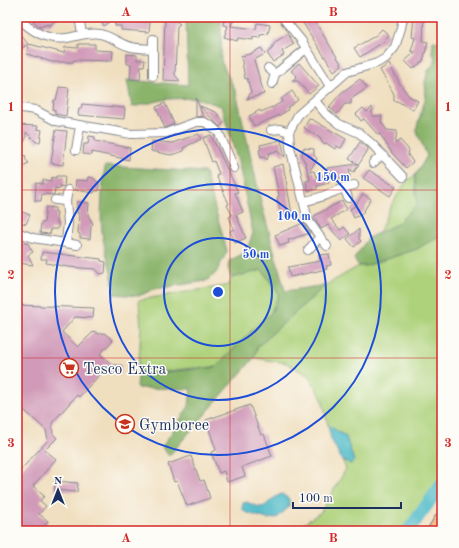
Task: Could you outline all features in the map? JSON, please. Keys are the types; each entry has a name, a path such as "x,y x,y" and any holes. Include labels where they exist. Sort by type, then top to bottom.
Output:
{"highway":[{"path":"436,531 442,521"}],"street":[{"path":"18,17 32,30 44,36 66,38 82,34 95,34 110,37 130,47 153,49"},
{"path":"79,17 82,34"},
{"path":"282,17 306,49 330,86"},
{"path":"327,246 308,220 290,147 289,132 298,115 316,102 330,86 347,72 377,63 386,58 395,47 401,28 402,17"},
{"path":"153,76 154,39"},
{"path":"272,84 275,74 306,49"},
{"path":"268,68 275,74"},
{"path":"316,102 326,114 339,124 359,133 403,177"},
{"path":"17,109 22,108 35,110 56,121 131,134 166,133 196,122 204,122 216,129 219,133 234,168"},
{"path":"76,150 80,126"},
{"path":"271,130 280,129 289,132"},
{"path":"373,163 382,155"},
{"path":"304,201 316,200 344,187 354,185"},
{"path":"344,187 348,198"},
{"path":"66,243 68,223 66,201 68,190"},
{"path":"55,200 66,201"},
{"path":"17,232 33,238 77,245"},
{"path":"308,250 320,237"}],"green space":[{"path":"186,17 221,17 221,61 236,92 262,206 285,291 326,285 258,346 254,358 169,456 162,447 189,406 191,389 137,388 138,375 216,367 271,313 279,294 262,270 231,278 228,268 229,261 246,252 253,233 239,165 221,106 196,98 167,99 132,107 127,80 188,85"},
{"path":"433,41 442,42 442,234 417,249 365,266 359,266 354,259 368,238 397,224 417,204 415,176 427,156 416,130 426,96 425,82 428,71 436,60 432,52"},
{"path":"442,100 442,185 415,176 427,156"},
{"path":"105,166 205,172 227,251 216,273 206,281 154,289 139,296 114,294 102,233 101,216"},
{"path":"415,176 417,204 397,224 379,233 389,209 407,180"},
{"path":"442,234 442,482 421,510 400,531 293,531 321,512 346,469 342,460 351,464 354,461 346,437 328,425 322,399 309,376 287,363 254,358 258,346 326,285 359,266 365,266 417,249"},
{"path":"262,270 279,294 271,313 216,367 192,368 138,375 141,328 139,300 229,285 231,278"},
{"path":"417,515 421,523 415,531 400,531"}],"water":[{"path":"328,425 346,437 354,461 351,464 342,460 331,439"},
{"path":"282,494 289,499 289,507 277,518 267,519 245,512 242,508 243,503 246,502 263,507"}],"building":[{"path":"34,17 59,17 49,26 48,24 40,27 33,21"},
{"path":"97,17 115,17 104,26"},
{"path":"165,17 176,17 176,21 180,24 177,26 175,75 180,81 163,80"},
{"path":"224,17 235,17 231,26 256,29 257,23 270,25 268,34 260,35 260,38 253,37 253,40 238,38 237,41 224,37 228,26 223,25"},
{"path":"299,17 312,17 342,65 334,71"},
{"path":"414,17 424,17 423,41 428,42 423,61 413,69 405,61 415,52 411,51 415,38 412,37"},
{"path":"115,19 150,21 149,32 121,30 121,26 115,26"},
{"path":"382,29 389,35 383,42 360,57 354,48 375,36"},
{"path":"20,34 28,44 17,52 17,37"},
{"path":"288,34 294,44 282,51 284,55 273,62 267,53 271,50 275,42"},
{"path":"29,44 64,53 65,47 78,48 78,44 95,44 95,50 113,51 112,61 74,60 73,62 52,62 27,54"},
{"path":"261,48 265,54 254,60 264,94 247,99 251,92 247,78 245,79 241,56 250,54"},
{"path":"127,54 137,55 137,60 145,60 144,66 141,66 140,80 130,79 131,64 127,64"},
{"path":"299,63 319,86 309,94 298,81 292,81 297,76 291,71"},
{"path":"389,64 400,84 409,96 418,101 413,110 397,101 394,101 394,94 380,70"},
{"path":"360,79 367,88 351,99 351,104 345,104 337,114 329,107 341,93"},
{"path":"59,87 69,88 66,116 55,114 55,110 53,110 54,100 56,100"},
{"path":"292,91 298,100 287,108 288,110 254,126 249,116 260,110 261,112 272,108 283,101 281,99"},
{"path":"196,98 203,116 196,117"},
{"path":"165,103 174,124 165,128 156,107"},
{"path":"82,104 125,108 124,119 78,115"},
{"path":"200,106 216,112 224,122 220,127"},
{"path":"372,107 372,116 382,116 381,122 387,130 397,131 395,144 400,140 409,150 408,155 413,162 406,168 392,153 380,134 378,135 364,119 361,121 356,114 363,108 367,112"},
{"path":"309,119 346,139 341,148 336,146 335,149 326,143 323,144 320,138 304,128"},
{"path":"17,125 38,126 37,129 42,130 40,142 36,142 26,132 26,139 23,143 20,138 17,137"},
{"path":"56,130 67,131 63,165 51,163"},
{"path":"199,134 201,139 183,148 184,151 171,155 151,151 152,141 172,143"},
{"path":"211,135 238,192 235,193 243,212 236,215 246,238 235,243 230,231 234,229 229,217 232,215 227,205 229,204 216,175 219,174 214,161 212,162 203,138"},
{"path":"89,136 95,137 95,141 130,148 129,160 92,152 92,155 83,154 84,144 88,144"},
{"path":"281,140 285,157 277,151 269,153 267,160 264,157 261,158 259,150 261,149 260,145"},
{"path":"360,142 368,148 368,150 354,172 349,169 350,177 329,179 327,168 358,164 349,159"},
{"path":"303,148 314,149 314,155 317,159 309,172 314,171 316,177 327,174 329,183 317,186 317,189 308,191 306,181 310,180 305,161 302,156"},
{"path":"17,154 26,156 25,159 29,163 17,168"},
{"path":"283,164 292,214 282,216 277,199 279,195 273,167"},
{"path":"369,170 396,187 390,196 363,178"},
{"path":"56,176 65,176 64,187 60,186 60,189 55,188 54,195 42,194 41,201 35,201 36,183 43,184 43,180 51,181 52,177 56,178"},
{"path":"88,177 93,178 99,183 99,191 94,191 94,193 75,190 76,180 87,181"},
{"path":"363,194 371,199 362,214 354,218 350,209 355,206"},
{"path":"342,201 347,209 331,219 340,230 344,227 350,234 341,241 328,225 321,229 314,216"},
{"path":"77,202 89,203 88,215 93,224 91,226 90,239 80,238 80,234 78,233 79,213 77,213"},
{"path":"46,207 55,208 55,212 57,212 56,222 58,222 58,229 51,229 50,234 40,233 41,223 44,223"},
{"path":"20,211 30,215 26,224 19,222"},
{"path":"303,223 310,233 288,240 289,243 280,246 275,235"},
{"path":"359,229 359,239 361,241 354,247 347,239"},
{"path":"17,241 29,244 33,252 28,255 33,265 17,263"},
{"path":"42,252 101,259 101,261 106,262 105,273 100,274 96,269 68,267 46,263 47,259 41,259"},
{"path":"329,254 331,265 326,266 327,269 290,277 288,267 320,261 319,255"},
{"name":"Tesco Extra","path":"17,305 94,308 93,318 75,317 62,332 78,347 94,331 98,334 104,333 113,340 100,354 113,365 121,365 121,373 108,373 104,370 79,397 77,395 52,423 53,434 57,438 45,450 56,459 33,486 44,496 40,501 46,506 39,514 48,521 40,531 17,531 17,474 48,440 46,430 17,404 22,400 17,396"},
{"path":"250,405 261,435 264,434 272,456 242,467 245,476 227,482 224,471 219,473 211,452 216,450 206,420"},
{"path":"191,456 200,481 204,480 210,498 187,506 177,481 174,482 168,464"},
{"path":"55,481 78,483 77,492 54,490"}],"waterway":[{"path":"408,531 442,484"}],"place":[{"name":"Tesco Extra","path":"69,368"},
{"name":"Gymboree","path":"125,424"}]}
